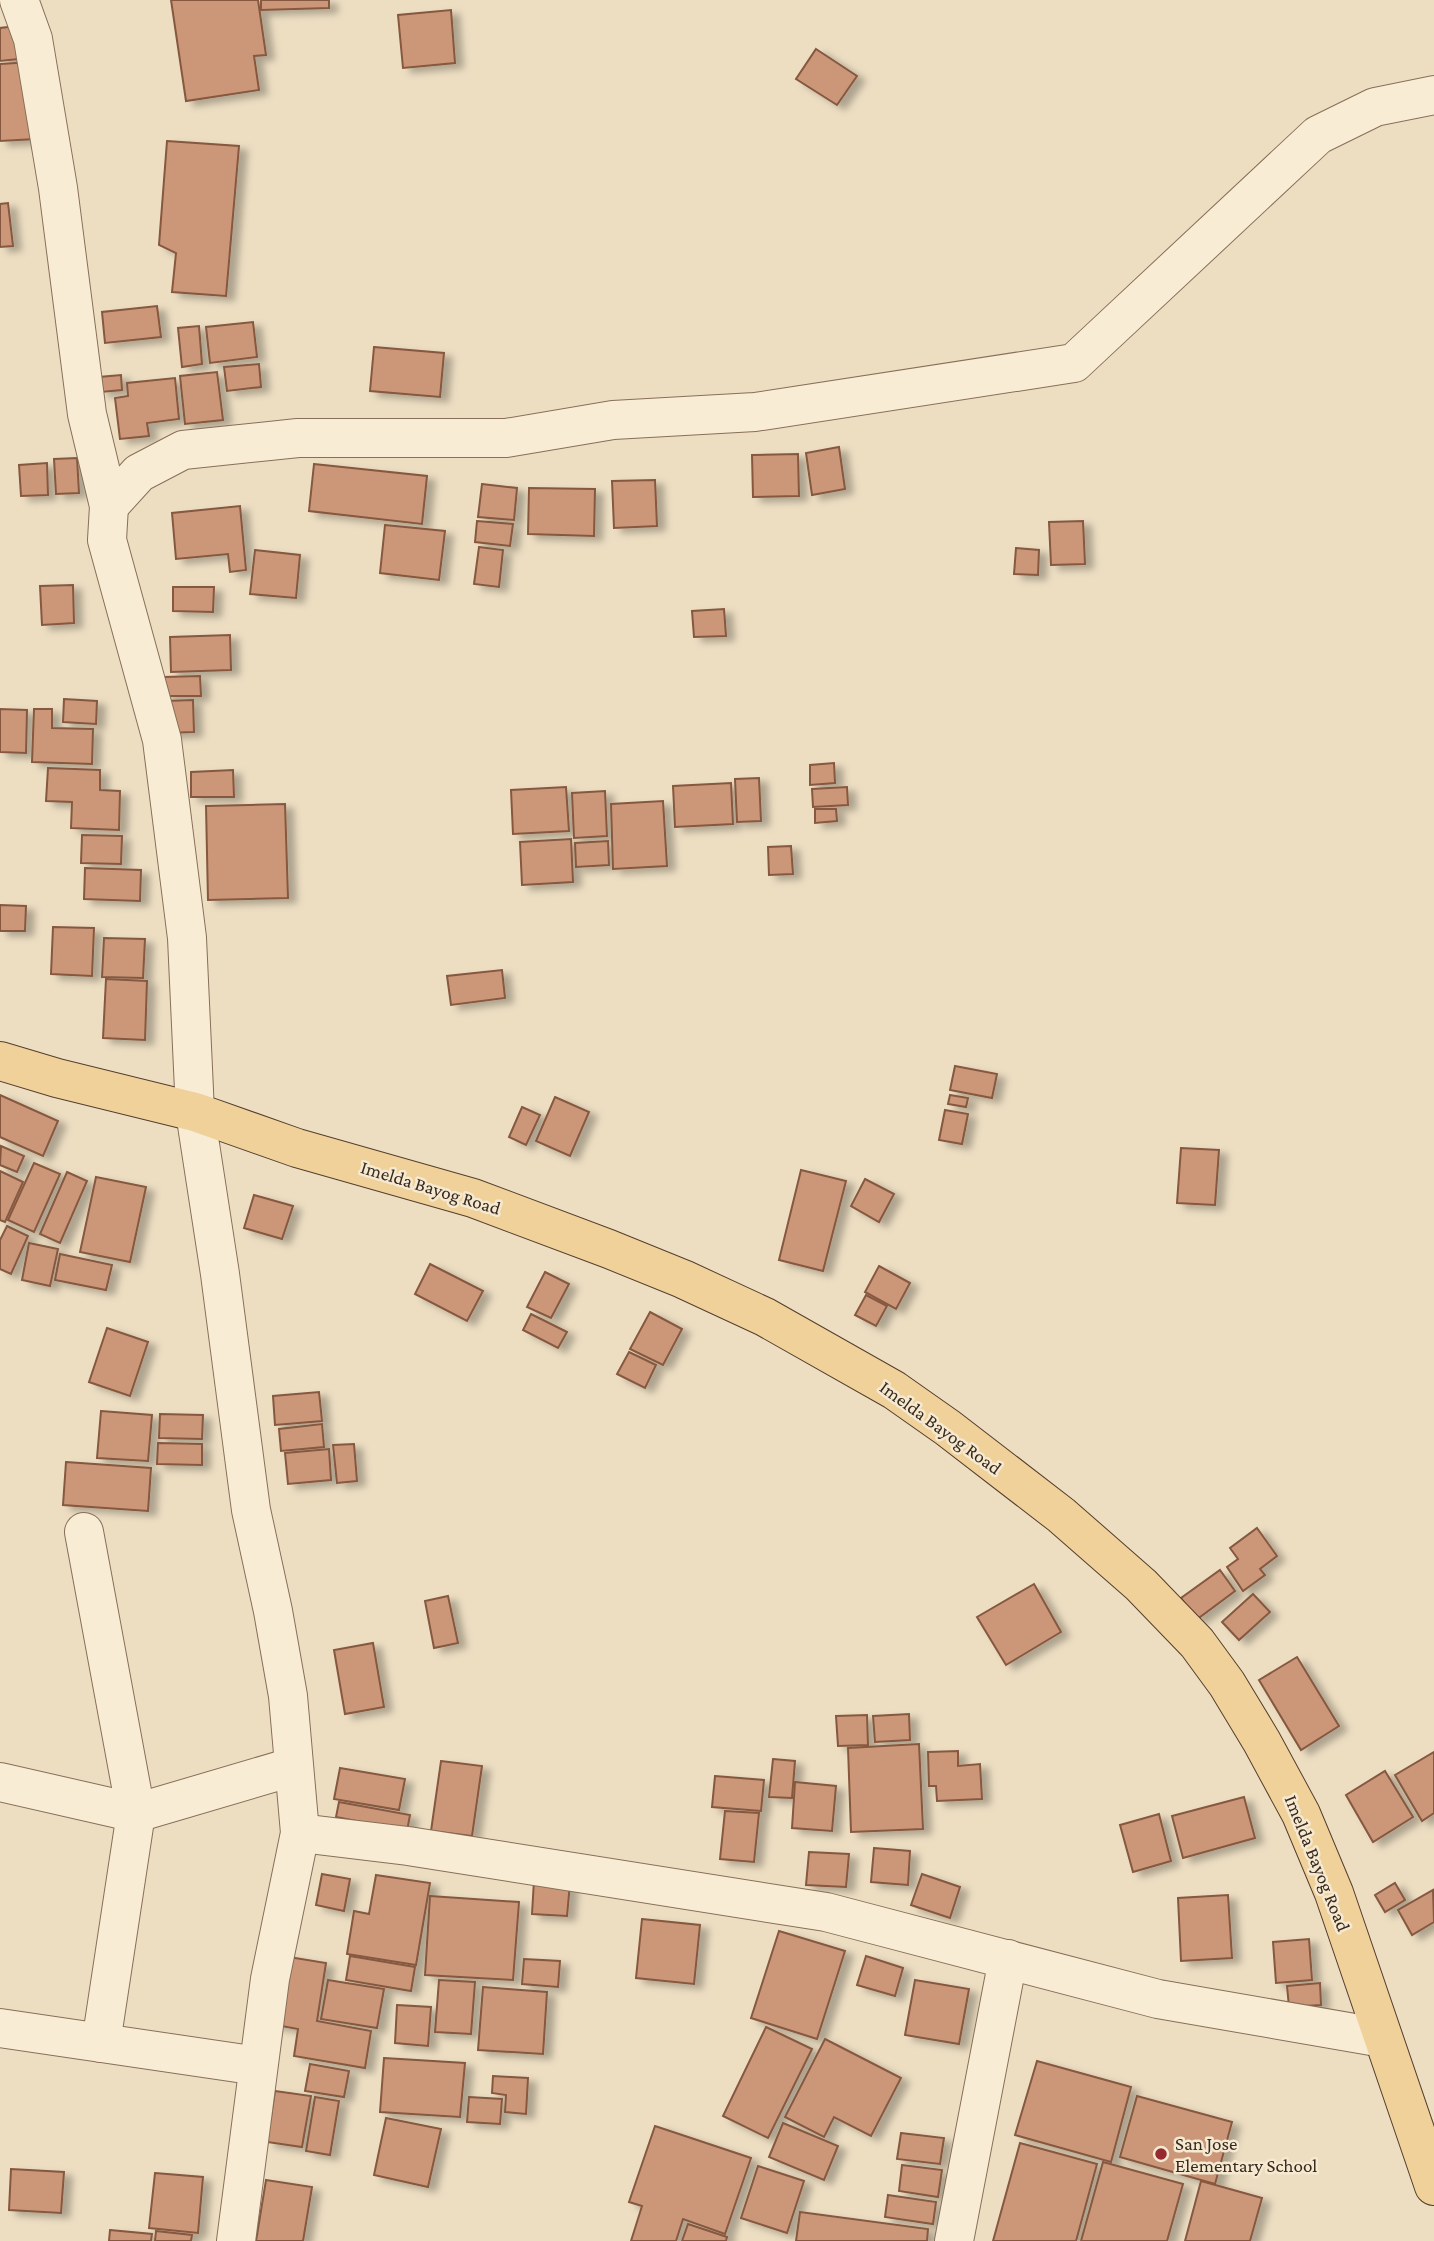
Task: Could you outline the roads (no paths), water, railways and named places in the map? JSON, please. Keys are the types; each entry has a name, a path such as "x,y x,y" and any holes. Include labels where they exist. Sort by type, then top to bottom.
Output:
{"main road":[{"name":"Imelda Bayog Road","path":"0,1061 195,1112 297,1148 473,1198 609,1249 765,1317 894,1390 1061,1515 1141,1585 1197,1643 1227,1684 1262,1742 1301,1814 1334,1893 1434,2186"}],"street":[{"path":"19,0 33,40 58,188 87,414 109,506 107,540 162,740 187,938 195,1112 220,1274 251,1510 288,1696 292,1767 300,1833 270,1979 236,2241"},
{"path":"109,506 139,473 183,450 298,438 506,438 613,420 755,412 1074,363 1318,135 1374,107 1434,94"},
{"path":"84,1532 136,1813 101,2042"},
{"path":"0,1782 136,1813 292,1767"},
{"path":"300,1833 408,1846 826,1912 1158,1999 1384,2038"},
{"path":"954,2241 1008,1959"},
{"path":"0,2028 258,2066"}],"place":[{"name":"San Jose Elementary School","path":"1161,2154"}]}
